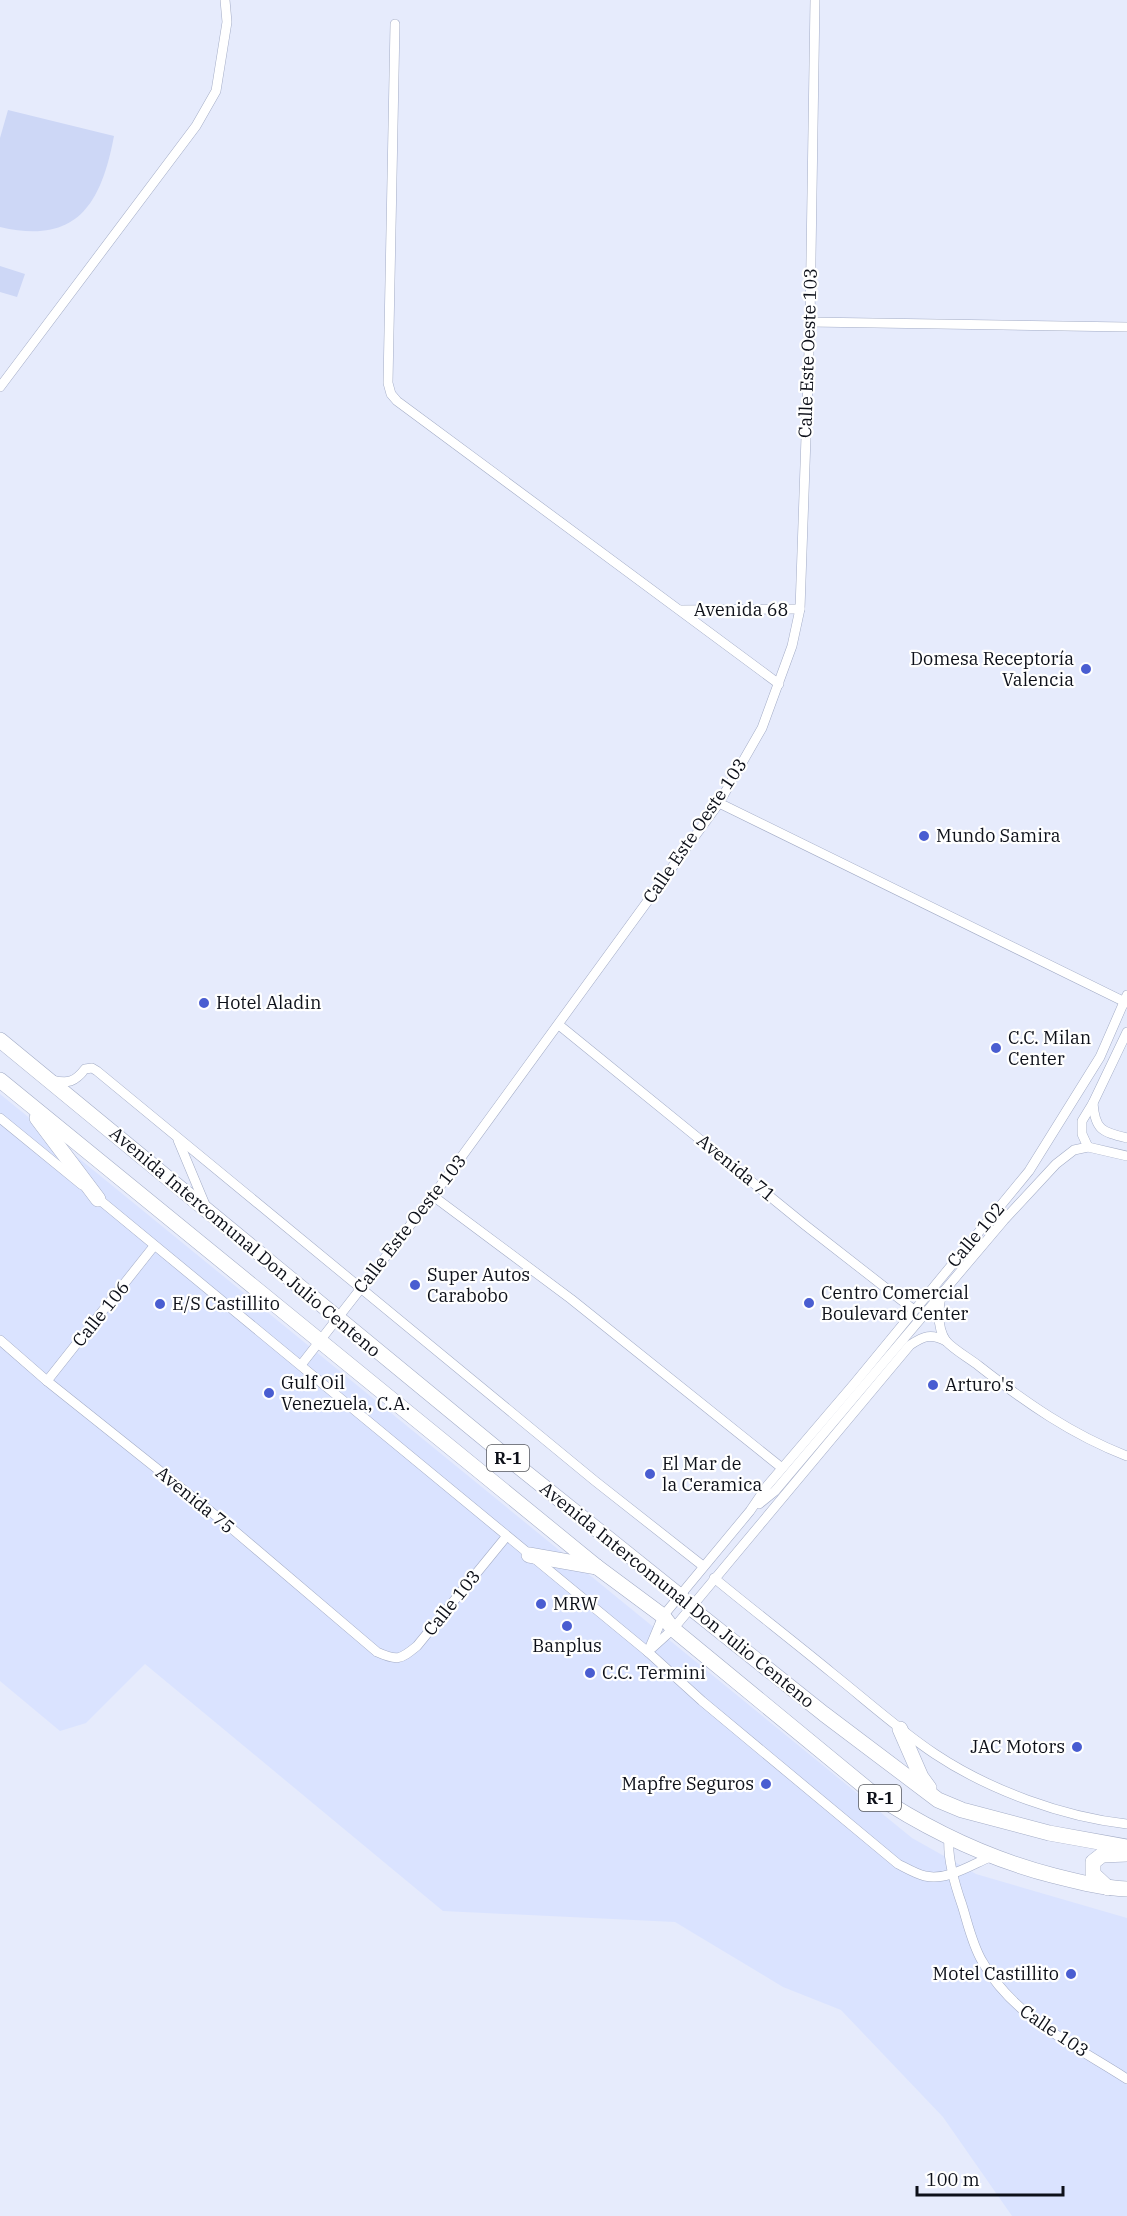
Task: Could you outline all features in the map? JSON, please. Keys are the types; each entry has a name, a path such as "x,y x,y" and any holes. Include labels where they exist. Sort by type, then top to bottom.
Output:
{"main road":[{"name":"Avenida Intercomunal Don Julio Centeno","path":"0,1040 337,1318 680,1596 691,1608 815,1707 938,1800 962,1810 1049,1833 1127,1847"},
{"name":"Avenida Intercomunal Don Julio Centeno","path":"0,1080 597,1567 663,1616 673,1629 871,1792 906,1815 990,1857 1030,1870 1108,1888 1127,1889"},
{"path":"23,1099 99,1199"},
{"path":"529,1555 597,1567"},
{"path":"900,1729 921,1777 938,1800"},
{"path":"1108,1888 1094,1874 1093,1862 1102,1855 1127,1854"}],"street":[{"path":"0,387 196,126 216,91 227,22 225,0"},
{"name":"Calle Este Oeste 103","path":"300,1365 433,1196 559,1025 719,803 762,728 792,646 800,609 810,322 815,0"},
{"path":"395,24 388,383 391,394 397,401 778,684"},
{"path":"810,322 1127,327"},
{"name":"Avenida 68","path":"681,610 800,609"},
{"path":"719,803 1126,1000"},
{"name":"Calle 102","path":"648,1652 663,1616 750,1511 782,1468 1029,1171 1101,1057 1126,1000"},
{"name":"Avenida 71","path":"559,1025 805,1225 914,1310"},
{"path":"1127,1032 1082,1121 1082,1134 1088,1147 1127,1156"},
{"name":"Avenida Intercomunal Don Julio Centeno","path":"47,1078 70,1083 78,1078 85,1069 92,1068 587,1475 703,1566"},
{"path":"1093,1103 1095,1121 1106,1133 1127,1138"},
{"path":"0,1118 648,1652 702,1701 898,1864 924,1876 939,1876 954,1873 990,1857"},
{"path":"177,1137 208,1211"},
{"name":"Calle 102","path":"750,1511 775,1491 1004,1220 1056,1164 1074,1150 1088,1147"},
{"path":"433,1196 571,1299 782,1468"},
{"name":"Calle 106","path":"47,1381 154,1246"},
{"path":"942,1294 938,1319 946,1341"},
{"path":"648,1652 673,1629 691,1608 910,1345 923,1336 935,1335 946,1341 1016,1396 1050,1418 1089,1440 1127,1456"},
{"name":"Avenida 75","path":"0,1340 47,1381 230,1527 377,1652 391,1658"},
{"name":"Calle 103","path":"391,1658 403,1657 417,1646 506,1537"},
{"name":"Avenida Intercomunal Don Julio Centeno","path":"714,1578 900,1729 936,1755 965,1771 1028,1799 1074,1814 1127,1824"},
{"name":"Calle 103","path":"949,1838 948,1847 970,1934 981,1960 1005,1995 1023,2012 1127,2079"}],"shaded area":[{"path":"8,110 114,136 101,182 92,200 81,214 66,224 48,230 26,231 0,227 0,138"},
{"path":"0,266 25,274 17,297 0,292"},
{"path":"0,1094 912,1838 976,1874 1127,1918 1127,2216 1012,2216 943,2117 841,2010 783,1987 675,1922 443,1911 145,1664 86,1723 60,1731 0,1681"}],"place":[{"name":"Domesa Receptoría Valencia","path":"1086,669"},
{"name":"Mundo Samira","path":"924,836"},
{"name":"Hotel Aladin","path":"204,1003"},
{"name":"C.C. Milan Center","path":"996,1048"},
{"name":"Super Autos Carabobo","path":"415,1285"},
{"name":"Centro Comercial Boulevard Center","path":"809,1303"},
{"name":"E/S Castillito","path":"160,1304"},
{"name":"Arturo's","path":"933,1385"},
{"name":"Gulf Oil Venezuela, C.A.","path":"269,1393"},
{"name":"El Mar de la Ceramica","path":"650,1474"},
{"name":"MRW","path":"541,1604"},
{"name":"Banplus","path":"567,1626"},
{"name":"C.C. Termini","path":"590,1673"},
{"name":"JAC Motors","path":"1077,1747"},
{"name":"Mapfre Seguros","path":"766,1784"},
{"name":"Motel Castillito","path":"1071,1974"}]}
